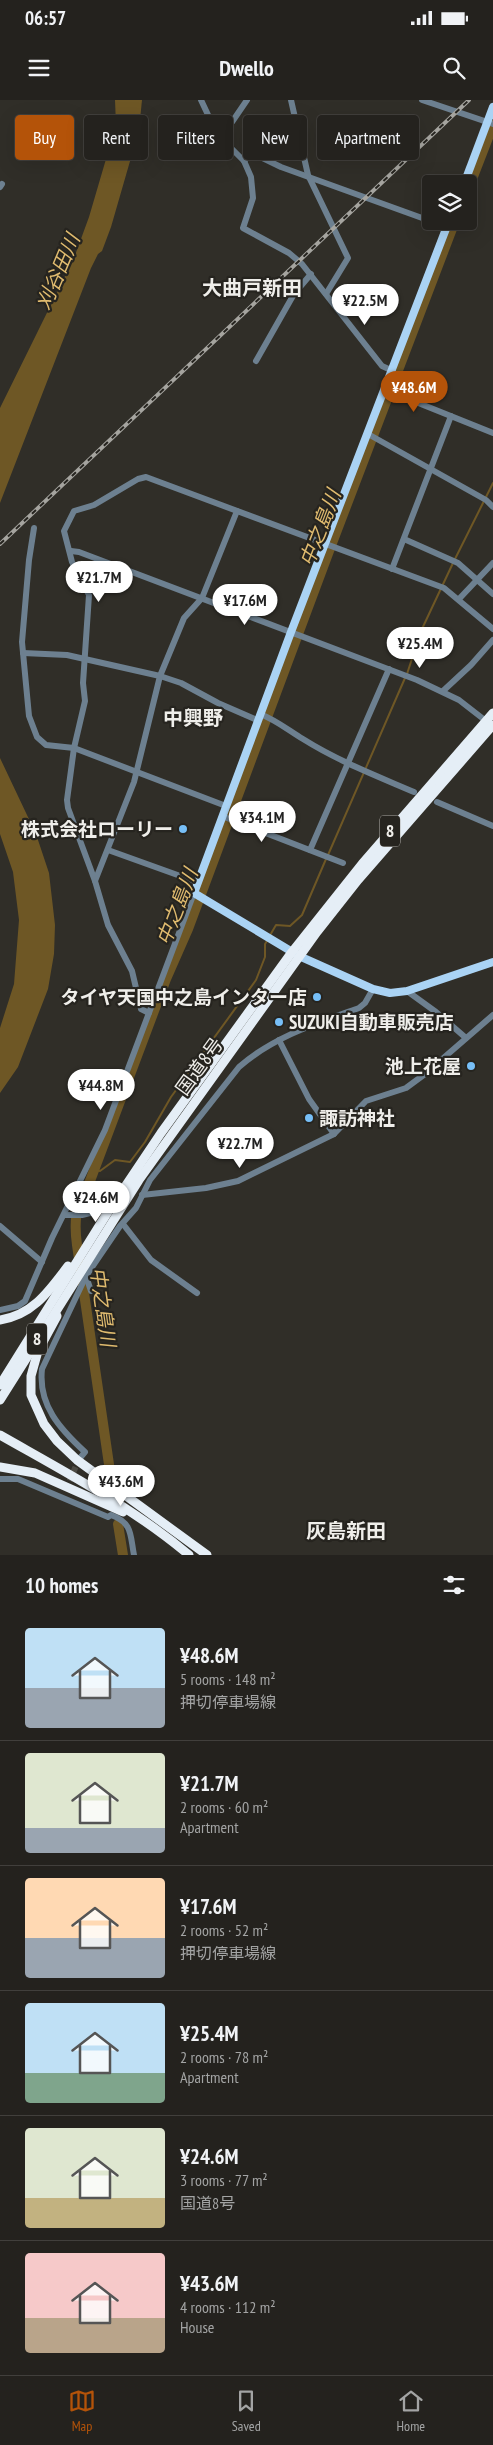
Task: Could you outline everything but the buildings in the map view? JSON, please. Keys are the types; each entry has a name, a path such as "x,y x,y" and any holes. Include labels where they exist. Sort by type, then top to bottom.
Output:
{"highway":[{"name":"8","path":"296,954 362,864 489,723 493,713"},
{"name":"国道8号","path":"0,1400 86,1261 176,1126 296,954"},
{"name":"国道8号","path":"0,1385 82,1248 168,1123 296,954"},
{"path":"0,1320 17,1316 33,1307 71,1266"},
{"path":"76,1278 35,1359 31,1376 31,1395 44,1424 56,1441 77,1460 208,1555"},
{"path":"1,1431 155,1517"},
{"path":"1,1431 144,1521 190,1555"},
{"path":"0,1467 20,1469 42,1476 144,1521"}],"main road":[{"path":"468,175 490,123 493,107"},
{"path":"446,230 386,390 325,544 295,634 259,717 194,893 296,954 373,989 390,992 406,991 493,962"}],"street":[{"path":"201,100 208,115"},
{"path":"233,120 246,100"},
{"path":"291,100 308,175 348,258 326,294"},
{"path":"422,100 490,123"},
{"path":"233,149 243,159"},
{"path":"244,160 251,177 253,198 243,228 289,253 311,274 382,366 393,371"},
{"path":"266,160 281,167 422,215"},
{"path":"256,361 294,294 311,274"},
{"path":"386,390 493,433"},
{"path":"392,569 451,416"},
{"path":"368,434 486,500 493,508"},
{"path":"149,1013 141,1008 132,971 108,924 95,881 68,808 74,748 84,709 89,595 72,562 71,551 64,531 74,511 94,505 142,477 444,588 493,629"},
{"path":"95,881 136,772 160,676 184,618 202,598 237,511"},
{"path":"34,528 29,560 23,653 29,716 33,731 41,742 46,745 74,748 226,806"},
{"path":"404,539 458,563 493,594"},
{"path":"71,551 202,598 443,690 489,723"},
{"path":"459,600 493,563"},
{"path":"443,690 471,665 493,640"},
{"path":"23,653 67,655 160,676 181,683 218,703 282,723 303,739 349,763 414,792"},
{"path":"310,850 389,669"},
{"path":"437,802 493,826"},
{"path":"222,816 343,863"},
{"path":"108,850 197,882"},
{"path":"0,1310 18,1306 25,1301 105,1130 194,893"},
{"path":"80,1458 85,1452 60,1426 47,1407 41,1380 42,1369 86,1276 136,1208 147,1185 186,1132 239,1067 251,1056 279,1040 359,1008 365,1003 373,989"},
{"path":"406,991 436,1012 466,1038"},
{"path":"142,1195 206,1188 238,1181 334,1134 366,1101 406,1088 493,1015"},
{"path":"279,1040 309,1098 334,1134"},
{"path":"176,1126 186,1132"},
{"path":"65,1215 108,1212"},
{"path":"123,1224 151,1260 197,1293"},
{"path":"0,1226 42,1262"},
{"path":"86,1276 91,1291"},
{"path":"0,1479 18,1479 126,1522 134,1555"},
{"path":"66,1490 66,1498"}],"shaded area":[{"path":"115,100 142,100 140,115 116,115"},
{"path":"106,160 130,160 102,251 98,254 91,268 0,503 0,408 74,258 89,217"},
{"path":"0,758 36,834 49,873 55,925 54,954 48,989 18,1067 0,1093 0,1028 14,984 19,920 13,872 0,834"}],"waterway":[{"name":"中之島川","path":"474,175 493,125"},
{"name":"中之島川","path":"111,1478 77,1245 77,1212 166,979 188,929 452,230"},
{"path":"455,559 493,483"},
{"path":"407,674 421,631 453,563"},
{"path":"328,855 405,678"},
{"path":"269,937 276,925 290,926 302,915 326,859"},
{"path":"93,1169 100,1171 115,1160 130,1162 145,1142 171,1097 256,980 265,957 265,944 267,941"},
{"name":"中之島川","path":"118,1524 123,1555"}],"tunnel":[{"path":"66,1489 79,1459"}],"railway":[{"path":"0,544 469,100"}],"place":[{"name":"株式会社ローリー","path":"183,829"},
{"name":"タイヤ天国中之島インター店","path":"317,997"},
{"name":"SUZUKI自動車販売店","path":"279,1022"},
{"name":"池上花屋","path":"471,1066"},
{"name":"諏訪神社","path":"309,1118"}],"district":[{"name":"大曲戸新田","path":"252,288"},
{"name":"中興野","path":"193,718"},
{"name":"灰島新田","path":"346,1531"}],"water label":[{"name":"刈谷田川","path":"58,272"}]}
